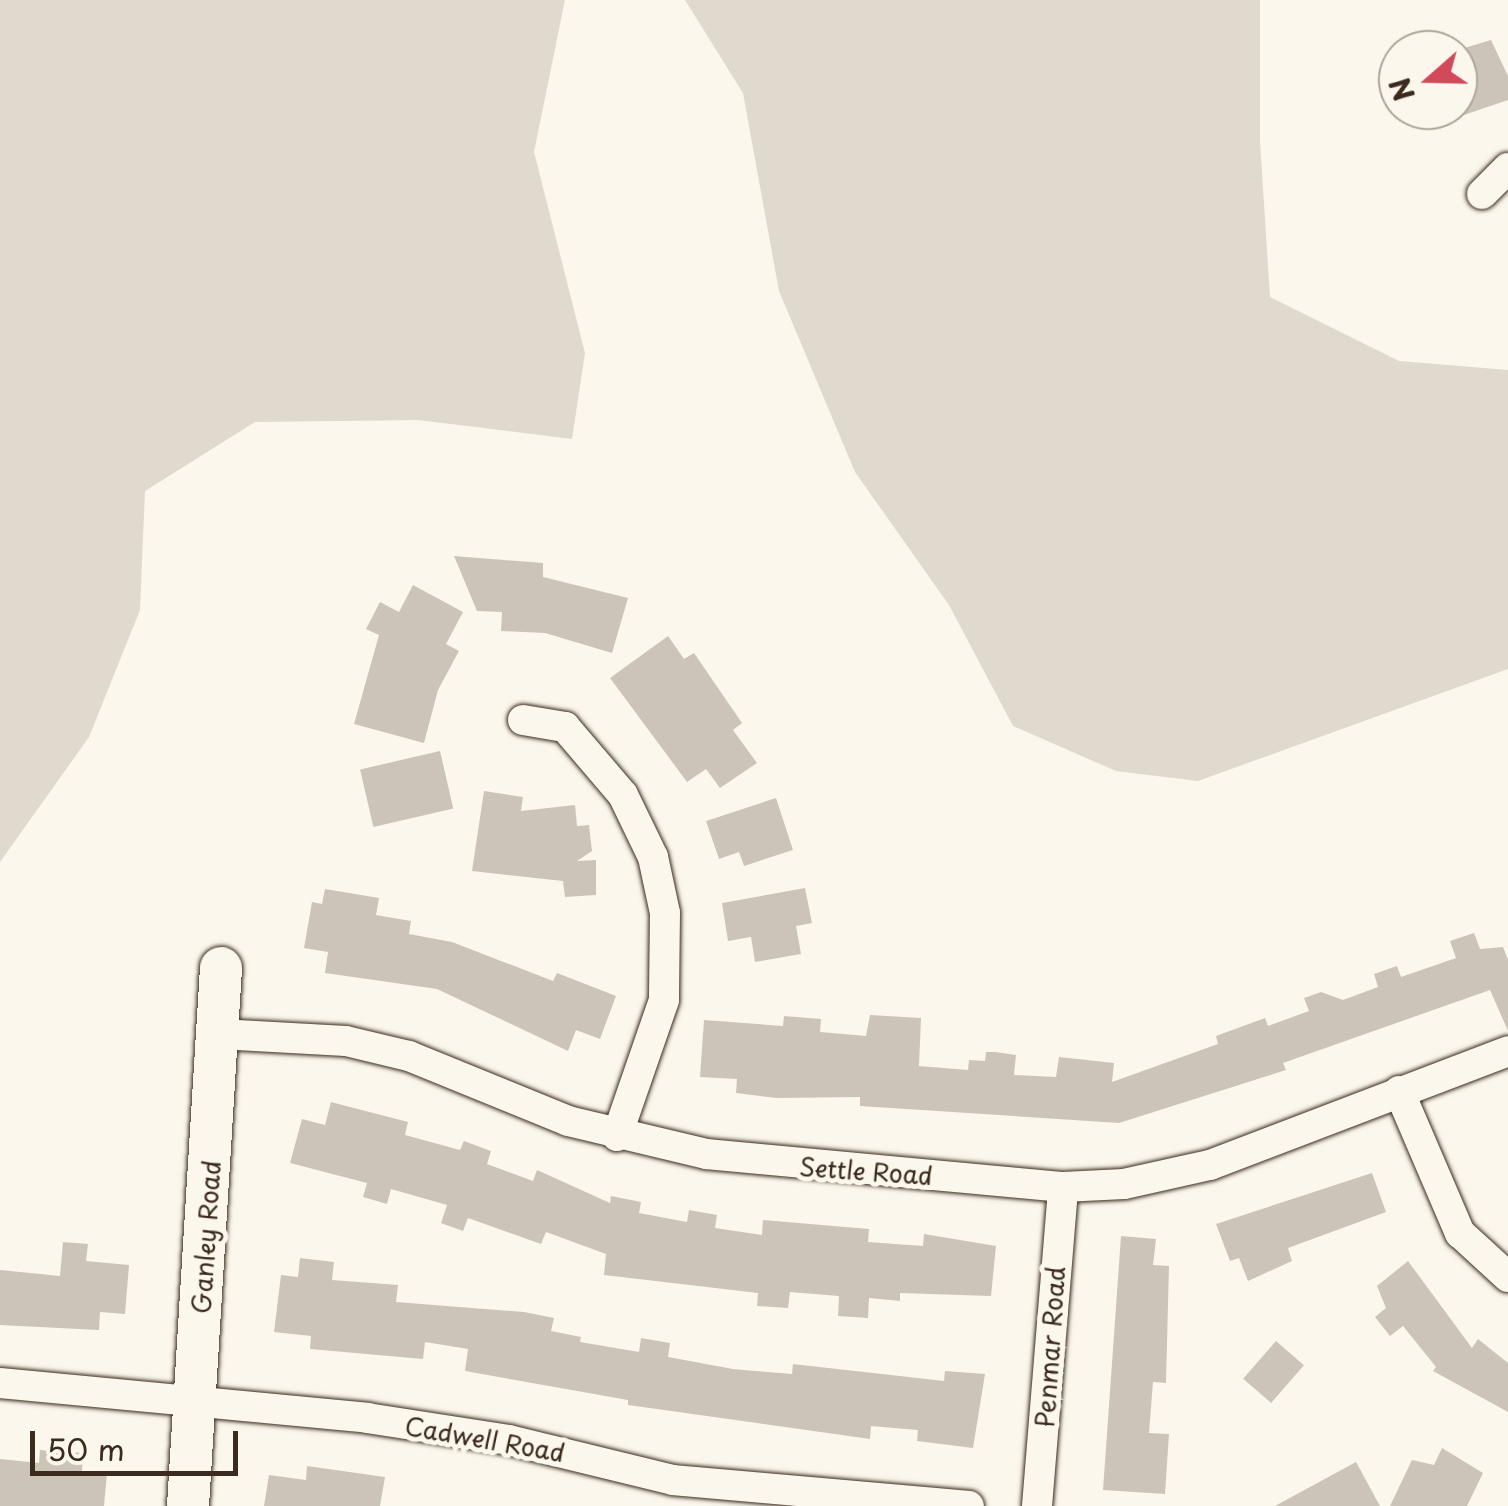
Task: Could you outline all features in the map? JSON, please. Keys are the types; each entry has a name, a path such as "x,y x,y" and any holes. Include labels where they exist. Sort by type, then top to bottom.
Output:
{"street":[{"path":"1482,194 1508,168"},
{"path":"523,720 564,727 624,795 653,857 665,913 664,1000 617,1136"},
{"name":"Ganley Road","path":"188,1506 222,968"},
{"name":"Settle Road","path":"220,1034 346,1041 409,1056 617,1136 778,1164 1062,1188 1124,1184 1210,1165 1508,1051"},
{"path":"1399,1091 1460,1233 1508,1277"},
{"name":"Penmar Road","path":"1037,1506 1062,1188"},
{"name":"Cadwell Road","path":"0,1383 468,1433 673,1480 969,1506"}],"shaded area":[{"path":"0,0 565,0 534,152 585,353 572,439 418,420 255,422 145,491 140,610 89,737 0,862"},
{"path":"685,0 1260,0 1260,141 1270,297 1399,361 1508,370 1508,669 1198,781 1116,771 1013,726 949,605 855,472 779,291 743,93"}],"building":[{"path":"1491,40 1508,76 1508,100 1478,110 1478,44"},
{"path":"454,556 543,563 543,577 628,598 612,653 545,633 501,631 502,612 477,611"},
{"path":"413,585 463,612 446,644 459,651 438,690 424,743 354,724 379,635 366,629 380,602 399,612"},
{"path":"668,636 684,659 694,653 742,723 733,730 757,763 720,788 706,769 687,782 610,678"},
{"path":"440,751 453,808 373,827 360,769"},
{"path":"484,791 523,797 521,811 575,805 577,826 589,825 592,851 577,861 596,860 596,895 565,897 563,881 472,871"},
{"path":"776,798 793,850 744,866 739,852 719,859 706,821"},
{"path":"805,888 812,923 796,926 801,954 755,962 751,937 728,941 722,903"},
{"path":"325,889 379,898 376,915 411,921 409,934 452,942 553,981 557,973 616,996 600,1039 576,1030 568,1051 437,989 325,973 328,952 304,948 312,902 322,904"},
{"path":"1474,933 1480,949 1503,947 1508,960 1508,1031 1490,990 1283,1063 1286,1070 1119,1123 860,1106 860,1097 776,1098 736,1093 737,1079 700,1077 704,1020 783,1026 784,1016 821,1019 820,1032 866,1036 870,1015 921,1018 919,1066 968,1070 969,1060 985,1061 986,1052 995,1052 1016,1055 1014,1075 1056,1077 1059,1057 1114,1063 1112,1082 1218,1044 1216,1036 1265,1018 1268,1026 1309,1011 1304,998 1321,992 1343,1000 1378,987 1374,974 1397,966 1401,977 1456,958 1450,941"},
{"path":"331,1102 408,1122 405,1135 460,1150 464,1141 491,1151 487,1164 533,1181 537,1170 610,1203 611,1196 641,1202 639,1213 687,1222 689,1210 717,1215 715,1228 762,1235 763,1220 869,1229 868,1242 923,1246 924,1234 996,1246 991,1296 900,1293 900,1301 869,1298 868,1318 838,1316 839,1296 790,1292 788,1308 757,1306 758,1293 604,1275 606,1254 546,1232 541,1244 468,1218 463,1231 441,1223 447,1205 391,1189 387,1204 363,1197 367,1183 290,1163 302,1119 325,1125"},
{"path":"1372,1173 1386,1212 1288,1248 1292,1261 1248,1281 1239,1258 1230,1261 1216,1224"},
{"path":"1121,1236 1156,1239 1153,1265 1169,1266 1166,1383 1153,1382 1149,1433 1169,1434 1165,1494 1103,1490"},
{"path":"63,1242 88,1244 86,1261 129,1265 125,1314 100,1312 99,1330 0,1325 0,1270 60,1276"},
{"path":"300,1258 334,1262 332,1280 398,1285 396,1302 524,1312 554,1318 551,1331 581,1337 580,1342 639,1352 641,1338 670,1343 668,1357 733,1369 792,1374 793,1364 944,1381 945,1371 985,1374 973,1448 917,1441 918,1430 871,1426 870,1439 628,1405 628,1400 465,1371 468,1349 425,1342 423,1359 310,1349 311,1336 274,1332 281,1275 298,1277"},
{"path":"1408,1261 1472,1348 1478,1339 1508,1363 1508,1412 1433,1371 1436,1367 1403,1326 1390,1336 1375,1317 1386,1308 1377,1286"},
{"path":"1276,1341 1304,1365 1271,1403 1243,1379"},
{"path":"1442,1448 1483,1473 1467,1506 1390,1506 1412,1460 1434,1465"},
{"path":"40,1450 83,1453 82,1471 107,1473 104,1506 0,1506 0,1459 39,1463"},
{"path":"1356,1462 1380,1506 1275,1506"},
{"path":"307,1466 385,1477 380,1506 264,1506 269,1475 306,1480"}]}
